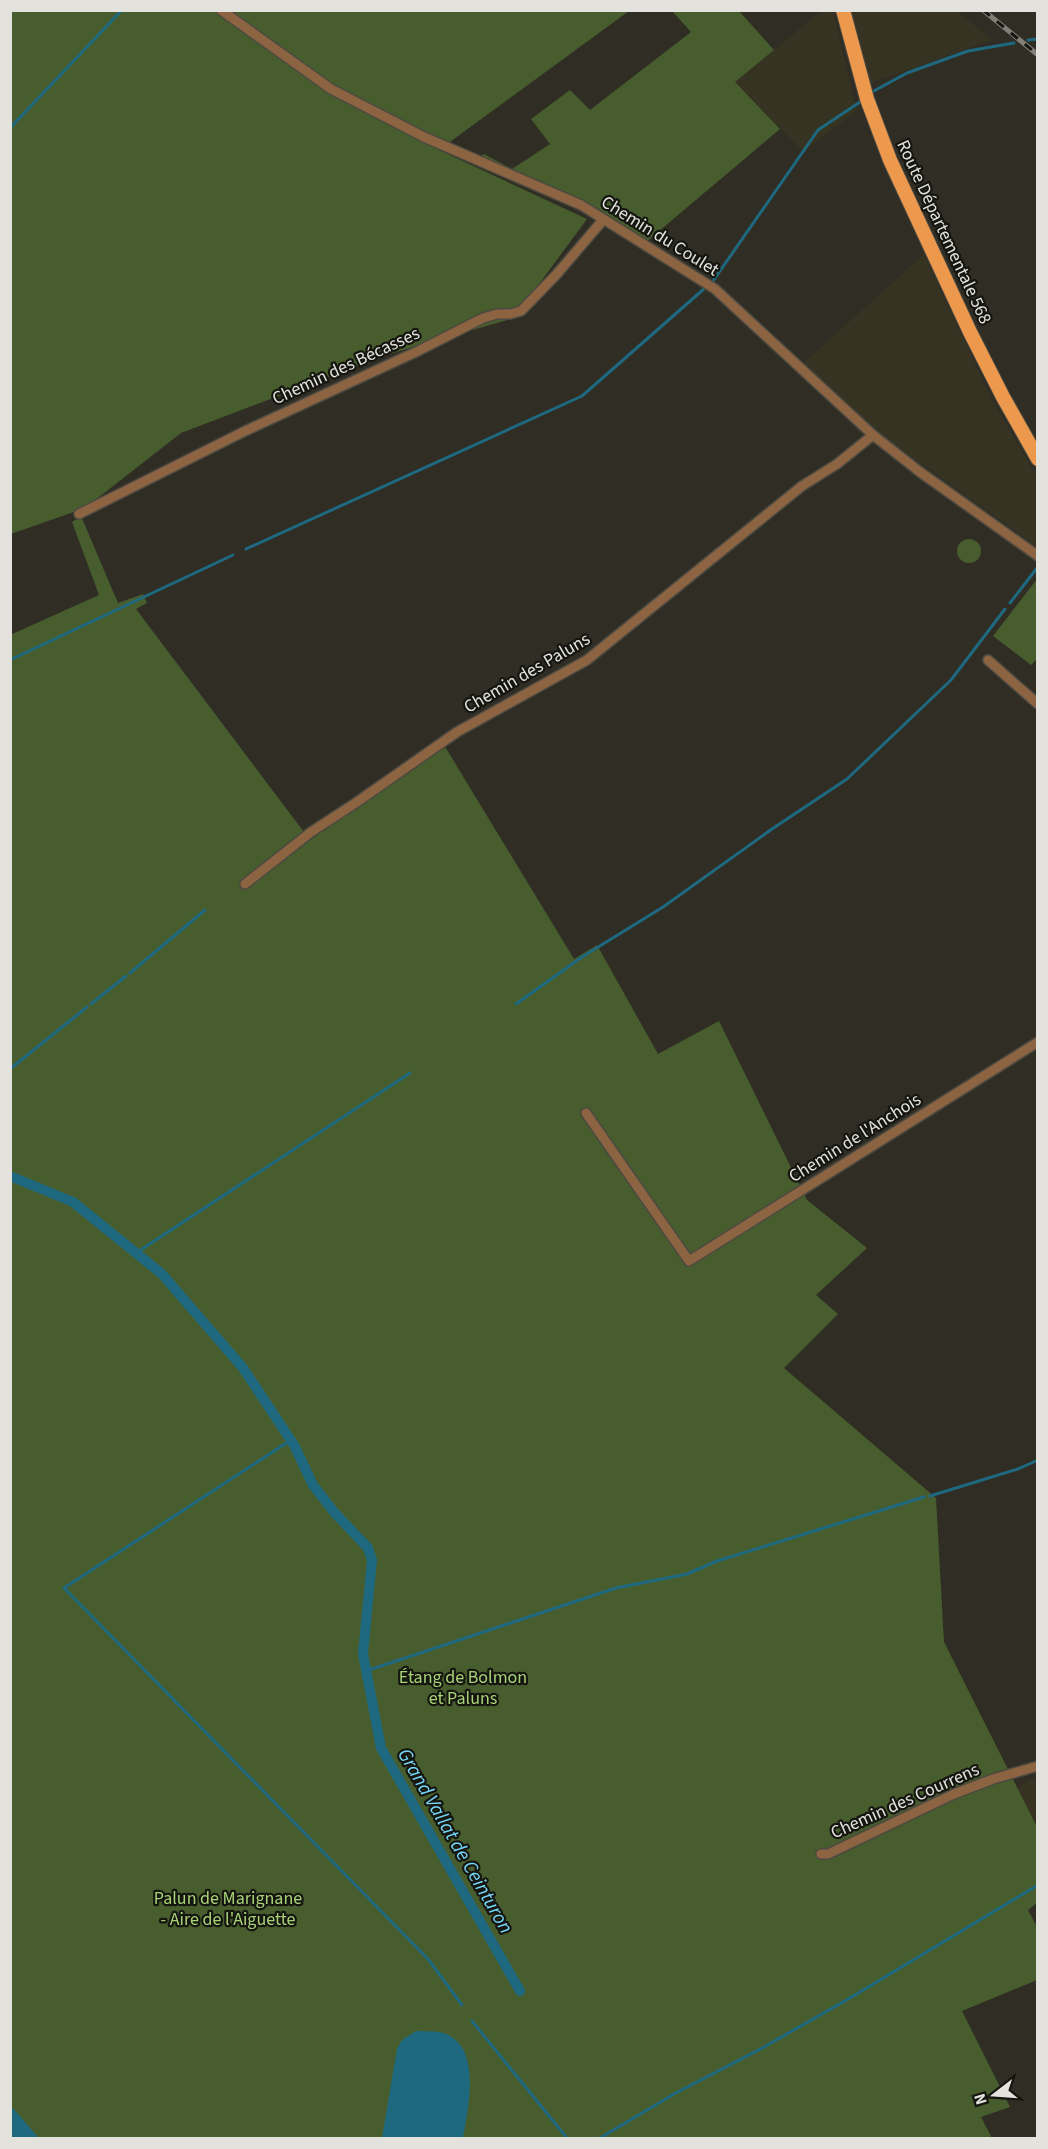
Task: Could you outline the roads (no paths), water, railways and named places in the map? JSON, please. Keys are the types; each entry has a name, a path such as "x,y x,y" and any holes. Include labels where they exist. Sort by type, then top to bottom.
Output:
{"main road":[{"name":"Route Départementale 568","path":"843,10 867,99 890,160 970,332 1038,459"}],"street":[{"name":"Chemin du Coulet","path":"221,10 331,89 424,137 581,206 715,289 873,435 920,472 1038,556"},
{"name":"Chemin des Bécasses","path":"79,514 243,432 418,351 483,318 521,311 556,275 603,220"},
{"name":"Chemin des Paluns","path":"245,884 311,832 457,732 588,660 802,486 837,464 873,435"},
{"path":"988,660 1038,704"},
{"name":"Chemin de l'Anchois","path":"586,1113 689,1261 1038,1042"},
{"name":"Chemin des Courrens","path":"821,1854 828,1854 954,1794 993,1779 1038,1766"}],"water":[{"path":"416,2031 439,2032 453,2038 462,2048 468,2062 470,2077 463,2138 382,2138 397,2049 402,2040"},
{"path":"11,2106 39,2138 11,2138"}],"waterway":[{"path":"10,128 122,10"},
{"path":"1028,40 1038,39"},
{"path":"872,92 907,73 968,51 1014,43"},
{"path":"713,281 818,130 860,102"},
{"path":"246,549 582,396 705,288"},
{"path":"10,660 233,555"},
{"path":"1010,603 1037,568"},
{"path":"516,1004 582,957 663,907 847,779 951,680 1005,609"},
{"path":"130,973 205,910"},
{"path":"91,1004 126,976"},
{"path":"10,1069 87,1007"},
{"path":"136,1253 410,1073"},
{"name":"Grand Vallat de Ceinturon","path":"10,1176 73,1202 162,1274 243,1368 294,1445 313,1485 334,1512 368,1548 372,1560 363,1654 381,1748 520,1991"},
{"path":"291,1440 64,1588 428,1959 462,2005"},
{"path":"930,1496 1018,1469 1038,1460"},
{"path":"366,1667 372,1669 616,1588 687,1574 717,1561 924,1497"},
{"path":"600,2138 674,2094 764,2047 850,1998 1038,1885"},
{"path":"472,2021 567,2138"}],"railway":[{"path":"983,10 1038,55"}],"park label":[{"name":"Étang de Bolmon et Paluns","path":"463,1687"},
{"name":"Palun de Marignane - Aire de l'Aiguette","path":"228,1908"}]}
